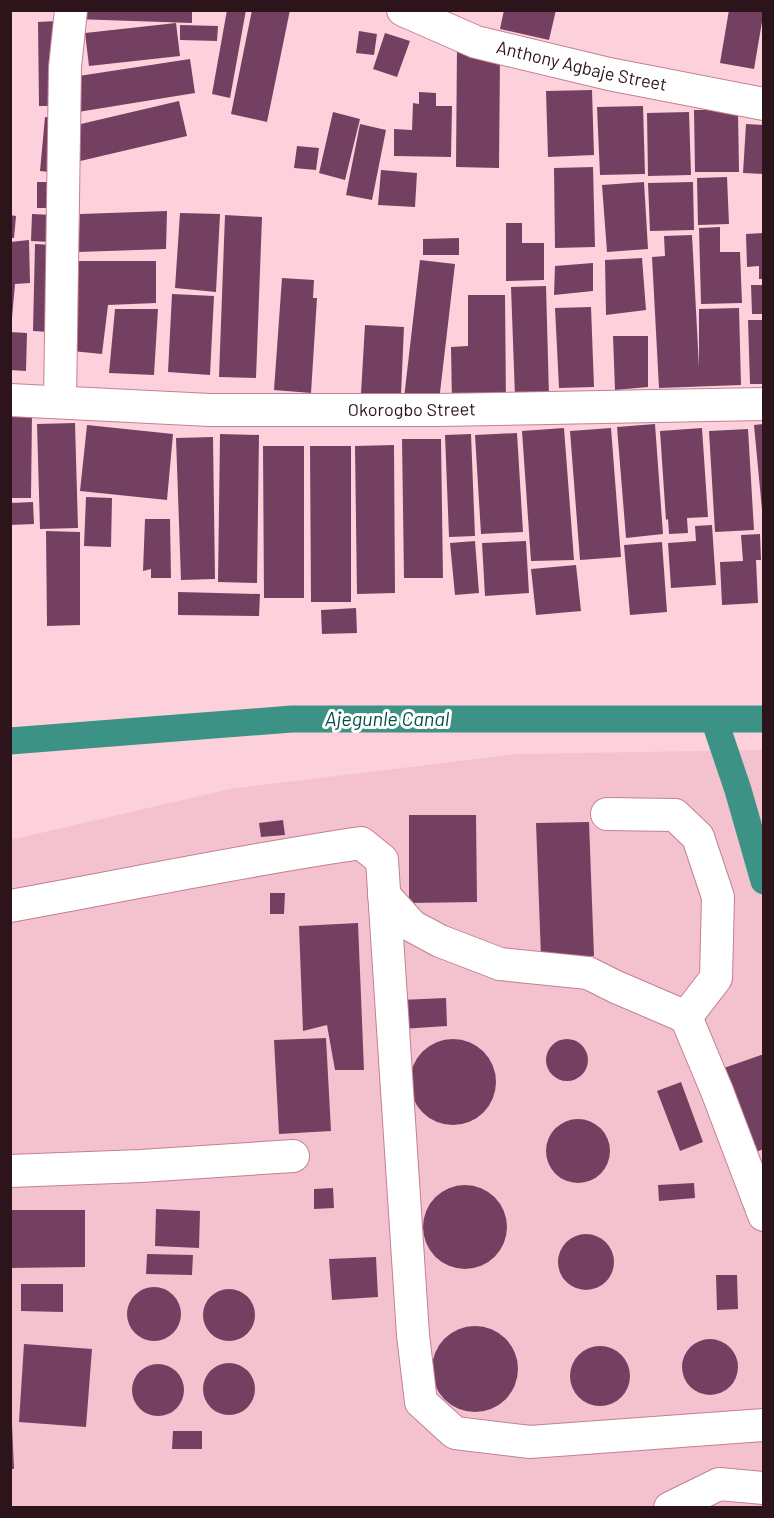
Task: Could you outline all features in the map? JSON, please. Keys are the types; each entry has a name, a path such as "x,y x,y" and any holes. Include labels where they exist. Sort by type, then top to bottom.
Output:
{"street":[{"path":"60,402 65,67 71,10"},
{"name":"Anthony Agbaje Street","path":"403,10 477,42 609,74 764,104"},
{"name":"Okorogbo Street","path":"10,400 210,410 436,411 764,404"},
{"path":"607,814 675,815 698,837 718,897 716,978 686,1017"},
{"path":"10,906 264,858 361,843 382,860 413,1335 421,1402 455,1433 530,1442 764,1425"},
{"path":"384,895 412,926 440,941 500,964 588,973 686,1017 764,1215"},
{"path":"10,1171 141,1166 293,1156"},
{"path":"670,1508 719,1484 764,1488"}],"shaded area":[{"path":"763,750 763,1507 11,1507 10,840 230,789 516,754"}],"building":[{"path":"75,10 192,10 192,23 74,19"},
{"path":"227,10 246,10 230,98 212,94"},
{"path":"252,10 290,10 267,122 231,114"},
{"path":"504,10 556,10 549,40 500,29"},
{"path":"729,10 764,10 754,69 720,63"},
{"path":"57,21 58,106 39,106 38,22"},
{"path":"176,23 180,56 89,66 85,33"},
{"path":"180,25 218,26 217,41 180,40"},
{"path":"359,31 377,34 374,55 356,53"},
{"path":"385,33 410,41 397,77 373,69"},
{"path":"457,45 468,45 469,57 500,57 499,168 456,167"},
{"path":"190,59 195,93 78,112 72,77"},
{"path":"592,90 594,155 548,157 546,91"},
{"path":"419,92 436,93 436,106 452,106 451,157 394,156 394,129 412,130 413,103 419,104"},
{"path":"179,101 187,136 76,162 68,127"},
{"path":"643,106 645,174 600,175 597,107"},
{"path":"694,110 738,110 739,172 695,172"},
{"path":"333,112 360,119 345,180 319,173"},
{"path":"689,112 691,175 648,176 647,113"},
{"path":"45,117 55,118 50,172 40,171"},
{"path":"360,124 386,130 372,200 346,195"},
{"path":"746,124 764,125 764,174 743,173"},
{"path":"297,146 319,148 316,170 294,168"},
{"path":"593,167 595,247 555,248 554,168"},
{"path":"381,170 417,173 415,207 378,205"},
{"path":"727,177 729,224 698,225 697,178"},
{"path":"37,182 53,182 53,208 37,208"},
{"path":"644,182 648,249 607,252 602,185"},
{"path":"693,182 694,230 650,231 648,183"},
{"path":"167,211 166,249 78,252 80,214"},
{"path":"180,213 220,214 216,292 175,288"},
{"path":"32,214 53,215 52,242 31,241"},
{"path":"10,215 16,216 14,238 10,238"},
{"path":"225,215 262,217 256,378 219,377"},
{"path":"506,223 522,223 522,243 544,243 544,280 506,281"},
{"path":"720,227 720,252 740,252 742,303 701,304 699,228"},
{"path":"764,233 764,279 759,279 759,266 747,267 746,234"},
{"path":"692,235 699,367 699,309 739,308 741,385 659,388 652,257 665,256 664,236"},
{"path":"459,238 459,255 423,255 423,239"},
{"path":"29,240 30,283 15,284 12,318 10,318 10,242"},
{"path":"35,244 52,245 50,332 33,331"},
{"path":"642,258 646,310 606,315 605,260"},
{"path":"420,260 455,264 439,401 404,398"},
{"path":"79,261 156,261 156,303 108,305 102,354 72,351"},
{"path":"593,263 593,291 554,295 555,266"},
{"path":"282,278 314,280 313,298 317,298 311,393 274,390"},
{"path":"751,285 764,285 764,314 752,314"},
{"path":"546,286 549,396 515,397 511,287"},
{"path":"172,294 214,296 210,375 168,372"},
{"path":"468,295 505,295 506,403 452,404 451,347 468,346"},
{"path":"591,307 594,387 559,388 555,308"},
{"path":"115,309 158,309 154,375 109,373"},
{"path":"748,320 764,320 764,384 750,384"},
{"path":"365,325 404,327 401,395 361,393"},
{"path":"10,332 27,333 26,371 10,370"},
{"path":"613,336 648,336 648,387 615,390"},
{"path":"10,413 32,413 31,498 10,498"},
{"path":"75,423 78,528 40,529 37,424"},
{"path":"655,424 663,534 626,538 617,427"},
{"path":"764,424 764,510 762,510 754,425"},
{"path":"87,425 173,434 167,500 80,491"},
{"path":"564,428 574,560 531,561 522,431"},
{"path":"611,428 621,557 580,560 570,431"},
{"path":"702,428 708,517 687,518 688,533 669,534 660,431"},
{"path":"748,429 754,530 715,532 709,431"},
{"path":"517,433 523,532 481,534 475,435"},
{"path":"220,434 259,435 257,583 218,582"},
{"path":"471,434 475,536 449,537 445,435"},
{"path":"213,437 215,579 181,580 176,438"},
{"path":"402,439 441,439 443,578 404,578"},
{"path":"394,445 395,593 357,594 355,446"},
{"path":"263,446 304,446 304,598 264,598"},
{"path":"310,446 351,446 351,602 311,602"},
{"path":"86,497 112,498 111,547 84,546"},
{"path":"33,502 34,524 10,525 10,503"},
{"path":"145,519 170,519 171,578 151,578 151,569 143,571"},
{"path":"712,525 716,585 671,588 668,543 696,541 695,526"},
{"path":"46,531 80,532 80,625 47,626"},
{"path":"760,534 761,560 756,560 758,603 722,605 720,562 743,561 741,535"},
{"path":"475,541 479,593 455,595 450,543"},
{"path":"526,541 529,593 485,596 482,543"},
{"path":"662,542 667,612 630,615 624,545"},
{"path":"576,565 581,611 536,615 531,569"},
{"path":"178,592 260,594 259,616 178,615"},
{"path":"356,608 357,633 322,634 321,610"},
{"path":"409,815 476,815 477,902 409,903"},
{"path":"283,820 285,835 261,837 259,823"},
{"path":"589,822 594,956 541,957 536,823"},
{"path":"270,893 285,893 284,914 270,914"},
{"path":"358,923 364,1070 335,1070 327,1025 303,1031 299,926"},
{"path":"446,998 447,1026 401,1029 400,1000"},
{"path":"326,1038 331,1131 279,1134 274,1040"},
{"path":"453,1039 469,1043 483,1052 492,1066 496,1082 492,1098 483,1112 469,1121 453,1125 437,1121 423,1112 414,1098 410,1082 414,1066 423,1052 437,1043"},
{"path":"567,1039 575,1040 582,1045 587,1052 587,1068 582,1075 575,1080 567,1081 559,1080 552,1075 547,1068 546,1060 547,1052 552,1045 559,1040"},
{"path":"764,1054 764,1149 753,1153 721,1069"},
{"path":"681,1082 703,1142 680,1151 657,1091"},
{"path":"578,1119 596,1125 604,1133 610,1151 604,1169 596,1177 578,1183 560,1177 552,1169 546,1151 552,1133 560,1125"},
{"path":"694,1183 695,1198 659,1201 658,1185"},
{"path":"465,1185 481,1188 495,1197 504,1211 507,1227 504,1243 495,1257 481,1266 465,1269 449,1266 435,1257 426,1243 423,1227 426,1211 435,1197 449,1188"},
{"path":"333,1188 334,1208 314,1209 314,1189"},
{"path":"156,1209 200,1211 199,1248 155,1246"},
{"path":"10,1210 85,1210 85,1267 10,1268"},
{"path":"580,1234 592,1234 602,1238 610,1246 614,1262 610,1278 602,1286 592,1290 580,1290 570,1286 562,1278 558,1268 558,1256 562,1246 570,1238"},
{"path":"147,1254 193,1255 192,1275 146,1274"},
{"path":"376,1257 378,1297 332,1300 329,1259"},
{"path":"716,1275 737,1275 738,1309 717,1310"},
{"path":"21,1284 63,1284 63,1312 21,1311"},
{"path":"154,1287 164,1289 173,1295 179,1304 181,1314 179,1324 173,1333 164,1339 154,1341 144,1339 135,1333 129,1324 127,1314 129,1304 135,1295 144,1289"},
{"path":"224,1289 234,1289 248,1296 255,1315 248,1334 234,1341 224,1341 214,1337 207,1330 203,1320 203,1310 207,1300 214,1293"},
{"path":"475,1326 492,1329 506,1338 515,1352 518,1369 515,1386 506,1400 492,1409 475,1412 458,1409 444,1400 435,1386 432,1369 435,1352 444,1338 458,1329"},
{"path":"704,1339 716,1339 730,1347 738,1361 736,1378 730,1387 716,1395 704,1395 687,1383 682,1373 682,1361 694,1344"},
{"path":"24,1344 92,1349 86,1427 19,1422"},
{"path":"594,1346 606,1346 617,1351 625,1359 630,1376 628,1388 617,1401 606,1406 594,1406 583,1401 575,1393 570,1382 570,1370 575,1359 583,1351"},
{"path":"224,1363 234,1363 248,1370 255,1389 248,1408 234,1415 224,1415 214,1411 207,1404 203,1394 203,1384 207,1374 214,1367"},
{"path":"153,1364 163,1364 177,1371 184,1390 177,1409 163,1416 153,1416 143,1412 136,1405 132,1395 132,1385 136,1375 143,1368"},
{"path":"10,1424 12,1424 14,1469 10,1469"},
{"path":"173,1431 202,1431 202,1449 172,1449"}],"waterway":[{"name":"Ajegunle Canal","path":"10,741 292,719 764,719"},
{"path":"714,719 738,790 764,881"}]}
